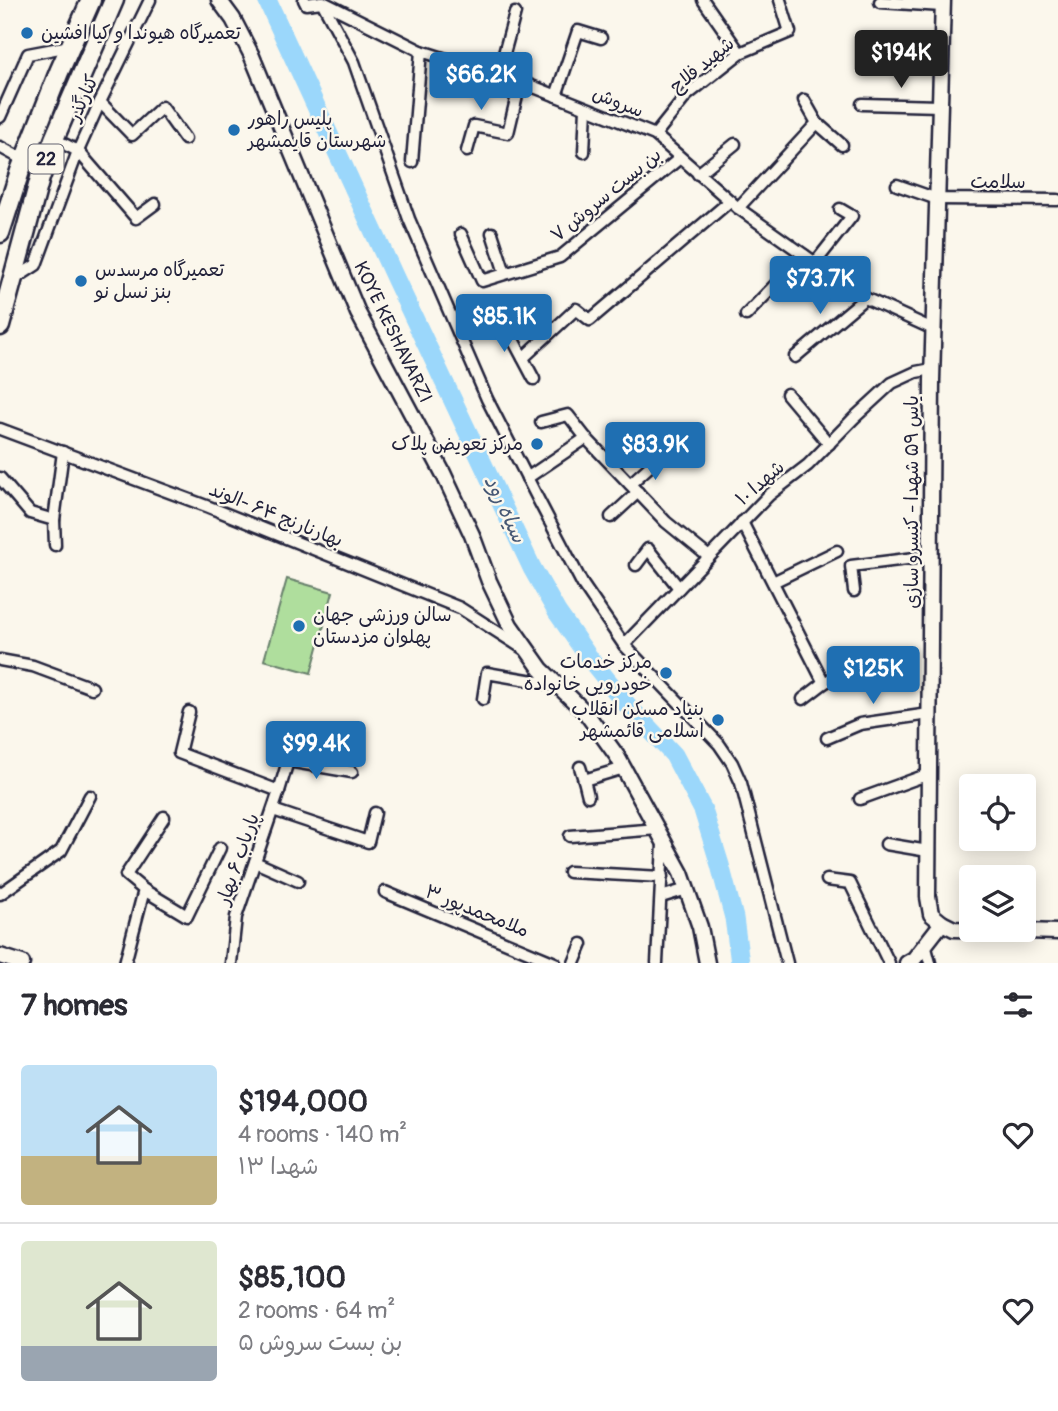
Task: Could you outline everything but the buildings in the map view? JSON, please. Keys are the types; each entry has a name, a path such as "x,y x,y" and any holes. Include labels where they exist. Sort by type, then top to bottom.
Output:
{"highway":[{"name":"22","path":"0,230 24,160 91,0"},
{"name":"22","path":"0,326 40,178 114,0"}],"street":[{"name":"کنارگذر","path":"12,280 36,265 78,151 150,0"},
{"name":"KOYE KESHAVARZI","path":"219,0 233,19 251,54 358,313 443,473 510,625 541,669 586,713 617,755 681,873 700,927 707,963"},
{"name":"سروش","path":"304,0 306,4 323,1 421,51 520,83 655,135 734,205 865,298 933,329"},
{"path":"703,0 740,53"},
{"name":"شهید فلاح","path":"655,135 687,95 740,53 790,32 780,0"},
{"path":"323,1 354,62 410,219 487,398 583,584 624,645 719,744 732,763 741,783 787,963"},
{"path":"880,2 942,3"},
{"name":"یاس ۵۹ شهدا - کنسرو سازی","path":"942,3 932,369 928,851 928,897 931,914 942,923"},
{"path":"498,76 516,13"},
{"path":"556,96 578,32 601,38"},
{"name":"کنارگذر","path":"0,117 28,54 71,46"},
{"path":"412,162 421,51"},
{"path":"467,151 474,126 508,134 520,83"},
{"path":"804,100 817,123 842,145"},
{"path":"100,102 132,135 162,107 185,139"},
{"path":"862,104 940,106"},
{"path":"584,152 586,108"},
{"path":"523,358 576,309 590,320 734,205 817,123"},
{"path":"54,139 78,151 136,218 155,204"},
{"path":"698,174 736,144"},
{"path":"0,147 24,160"},
{"name":"بن بست سروش ۷","path":"461,234 482,281 560,257 680,158"},
{"name":"سلامت","path":"897,185 937,199 1058,200"},
{"path":"815,263 852,216 840,209"},
{"path":"492,233 505,274"},
{"path":"746,315 804,255"},
{"path":"795,358 865,298"},
{"path":"500,315 534,379"},
{"name":"شهدا ۱۰","path":"624,645 769,495 808,465 853,418 892,383 915,372 932,369"},
{"path":"787,394 829,444"},
{"path":"541,422 568,415 586,438 666,522 709,556"},
{"name":"بهارنارنج ۶۴ -الوند","path":"0,429 209,507 460,608 530,653"},
{"path":"527,478 586,438"},
{"path":"55,545 54,520 63,452"},
{"path":"611,517 659,457"},
{"path":"0,478 30,513 54,520"},
{"path":"742,522 824,683"},
{"path":"636,565 648,549 679,588"},
{"path":"773,582 837,551"},
{"path":"854,591 851,566 931,556"},
{"path":"0,660 33,666 92,688"},
{"path":"803,699 846,670"},
{"path":"483,699 488,673 558,685"},
{"path":"189,712 179,753 279,791"},
{"path":"827,738 860,724 929,714"},
{"name":"پاریاب ۶ بهار","path":"231,963 236,917 288,761 352,772"},
{"path":"580,767 588,796"},
{"path":"584,780 624,768"},
{"path":"860,799 929,774"},
{"path":"0,894 61,851 90,796"},
{"path":"273,810 368,842 374,813"},
{"path":"164,817 127,875 144,890 187,916 220,848"},
{"path":"570,836 661,834 662,877 657,963"},
{"path":"886,844 928,851"},
{"path":"255,862 298,881"},
{"path":"569,872 662,877"},
{"path":"827,880 850,883 889,963"},
{"path":"661,897 687,889"},
{"path":"125,963 144,890"},
{"name":"ملامحمدپور ۳","path":"385,892 555,963"},
{"path":"907,963 914,959 942,923 954,929 1058,932"},
{"path":"574,963 582,944"},
{"path":"925,944 930,963"},
{"path":"0,956 22,963"}],"green space":[{"name":"سالن ورزشی جهان پهلوان مزدستان","path":"287,579 333,592 311,673 264,660"}],"waterway":[{"name":"سیاه رود","path":"267,0 532,568 557,612 590,659 628,706 674,755 703,810 734,918 740,963"}],"place":[{"name":"تعمیرگاه هیوندا و کیا افشین","path":"27,33"},
{"name":"پلیس راهور شهرستان قایمشهر","path":"234,130"},
{"name":"تعمیرگاه مرسدس بنز نسل نو","path":"81,281"},
{"name":"مرکز تعویض پلاک","path":"537,444"},
{"name":"سالن ورزشی جهان پهلوان مزدستان","path":"299,626"},
{"name":"مرکز خدمات خودرویی خانواده","path":"666,673"},
{"name":"بنیاد مسکن انقلاب اسلامی قائمشهر","path":"718,720"}]}
